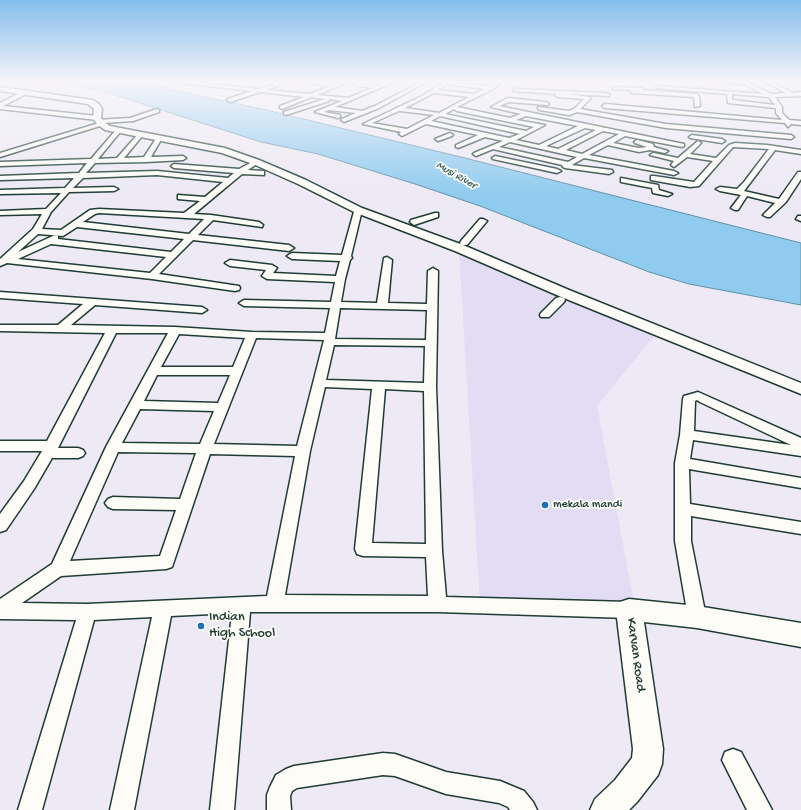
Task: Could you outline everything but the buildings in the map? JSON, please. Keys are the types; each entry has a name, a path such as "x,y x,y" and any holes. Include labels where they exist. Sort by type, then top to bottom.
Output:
{"street":[{"path":"93,120 118,127 189,140 243,153 306,180 358,210 459,248 564,293 801,390"},
{"path":"0,155 100,121 132,120"},
{"path":"351,120 404,132 415,124 427,121 559,150 608,164"},
{"path":"369,123 376,120"},
{"path":"465,120 527,133"},
{"path":"510,120 540,126"},
{"path":"476,154 554,120 682,145"},
{"path":"541,146 593,120"},
{"path":"621,123 627,120"},
{"path":"632,120 666,126 791,137"},
{"path":"657,125 660,120"},
{"path":"701,120 715,122"},
{"path":"753,120 801,123"},
{"path":"100,121 118,131 159,138 195,167 261,174"},
{"path":"787,122 791,137 799,151"},
{"path":"642,127 649,123"},
{"path":"415,124 426,130"},
{"path":"559,150 614,126"},
{"path":"648,138 666,126"},
{"path":"767,127 801,130"},
{"path":"495,158 556,172 615,138 635,130"},
{"path":"3,262 36,231 48,211 118,131"},
{"path":"660,131 673,134"},
{"path":"746,133 748,145"},
{"path":"458,146 486,134"},
{"path":"119,160 140,135"},
{"path":"685,136 722,141"},
{"path":"146,160 159,138"},
{"path":"615,138 651,145 650,148"},
{"path":"606,143 638,150 650,148 665,151"},
{"path":"581,157 641,167 674,169 680,160 698,143"},
{"path":"652,177 690,185 696,184 731,146 748,145 799,151"},
{"path":"492,147 593,171 609,172"},
{"path":"735,208 747,184 773,148"},
{"path":"0,164 146,160 180,154 224,152 256,162 350,197 374,204 464,243 801,380"},
{"path":"643,154 680,160"},
{"path":"687,155 718,160"},
{"path":"184,176 204,161"},
{"path":"187,215 241,171 256,162"},
{"path":"641,167 620,182 655,187 656,190 668,194"},
{"path":"0,178 157,173 230,180"},
{"path":"767,215 782,202 788,193 798,189 800,177"},
{"path":"205,187 220,188"},
{"path":"0,192 114,189"},
{"path":"720,189 782,202"},
{"path":"181,197 206,199"},
{"path":"275,603 303,451 329,339 340,279 358,210"},
{"path":"0,213 48,211"},
{"path":"3,262 30,251 49,241 93,212 99,211 211,217 259,225"},
{"path":"414,222 435,215"},
{"path":"152,276 211,217"},
{"path":"464,243 483,221"},
{"path":"75,224 192,237 291,252 346,258"},
{"path":"36,231 63,233"},
{"path":"49,241 172,255"},
{"path":"382,306 387,260"},
{"path":"3,262 152,276 235,288"},
{"path":"230,263 272,268 267,276 340,279"},
{"path":"434,271 430,387 434,551 438,604"},
{"path":"0,295 202,310"},
{"path":"545,315 560,300"},
{"path":"60,329 92,302"},
{"path":"244,303 433,307"},
{"path":"0,328 175,330 329,339 432,343"},
{"path":"0,526 29,485 50,449 112,329"},
{"path":"0,610 58,569 113,447 175,330"},
{"path":"58,569 166,562 205,449 252,335"},
{"path":"154,370 236,371"},
{"path":"319,383 430,387"},
{"path":"379,385 363,549 434,551"},
{"path":"696,617 683,541 684,508 682,463 687,435 689,399 698,396 801,444"},
{"path":"135,405 222,407"},
{"path":"687,435 801,451"},
{"path":"0,446 50,449 78,454"},
{"path":"113,447 303,451"},
{"path":"682,463 801,483"},
{"path":"113,503 186,505"},
{"path":"684,508 801,528"},
{"path":"0,610 87,612 275,603 438,604 629,610"},
{"path":"222,810 242,604"},
{"path":"122,810 163,608"},
{"name":"Karvan Road","path":"606,810 630,800 647,764 648,749 629,610 696,617 801,635"},
{"path":"30,810 87,612"},
{"path":"733,760 760,810"},
{"path":"279,810 278,795 284,783 294,777 384,764 395,765 446,783 500,792 516,799 525,810"}],"shaded area":[{"name":"mekala mandi","path":"459,248 658,331 597,406 634,603 480,605"}],"water":[{"name":"Musi River","path":"192,120 307,120 465,158 801,243 801,305 689,284 649,272 480,206 415,184 318,154 261,142"}],"place":[{"name":"mekala mandi","path":"545,505"},
{"name":"Indian High School","path":"201,626"}]}
